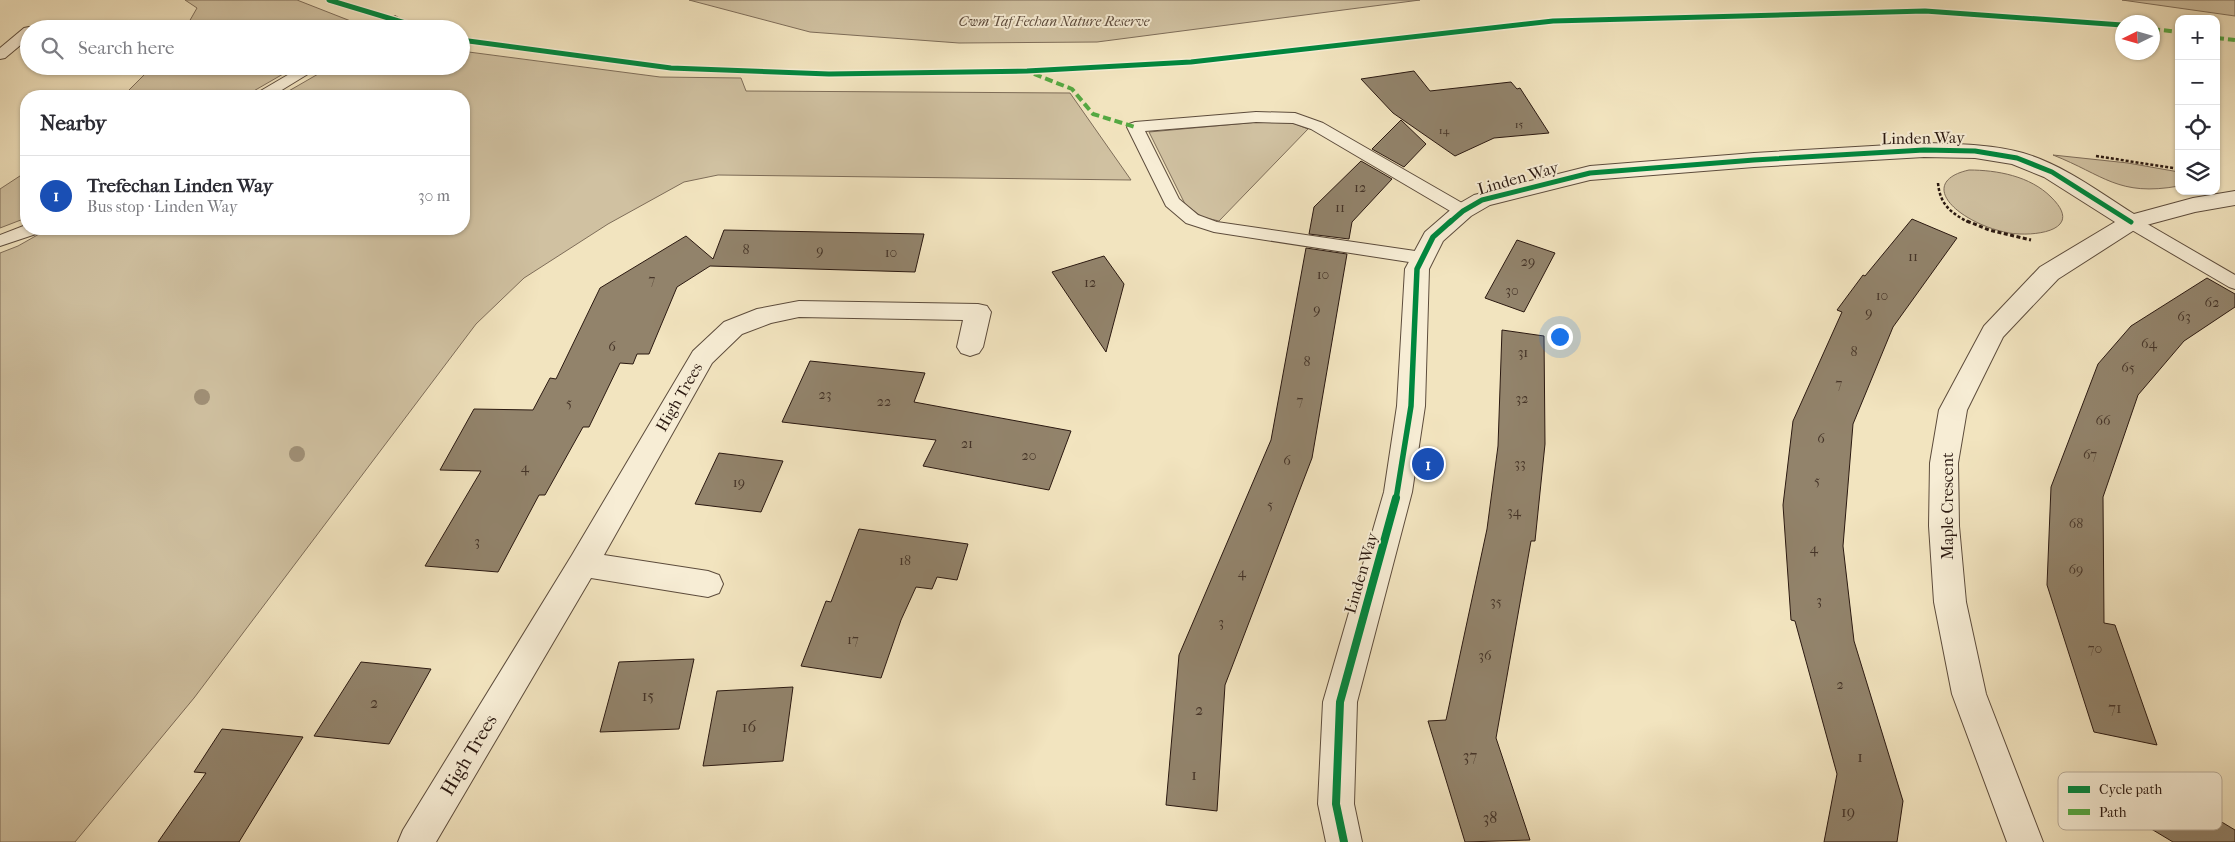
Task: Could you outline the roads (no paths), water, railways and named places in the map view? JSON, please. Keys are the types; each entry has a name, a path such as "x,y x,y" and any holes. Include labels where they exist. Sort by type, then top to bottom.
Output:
{"street":[{"name":"Linden Way","path":"1344,842 1336,804 1340,702 1398,492 1411,406 1417,269 1434,237 1463,210 1482,200 1590,173 1754,160 1924,150 1974,151 2017,158 2052,172 2132,222"},
{"name":"Maple Crescent","path":"2025,842 1969,694 1950,602 1944,526 1944,463 1953,410 1993,332 2049,274 2132,222 2193,205 2235,198"},
{"name":"High Trees","path":"416,842 583,564 702,357 733,328 766,316 799,309 978,312 970,347"},
{"path":"583,564 708,584"}],"lane":[{"path":"0,55 20,38"},
{"path":"272,90 298,75"},
{"path":"1422,258 1214,227 1192,220 1172,202 1135,127 1256,116 1295,118 1317,126 1463,210"},
{"path":"2132,222 2235,283"},
{"path":"0,241 20,234"}],"place":[{"name":"Trefechan Linden Way","path":"1428,464"}],"park label":[{"name":"Cwm Taf Fechan Nature Reserve","path":"1054,21"}]}
